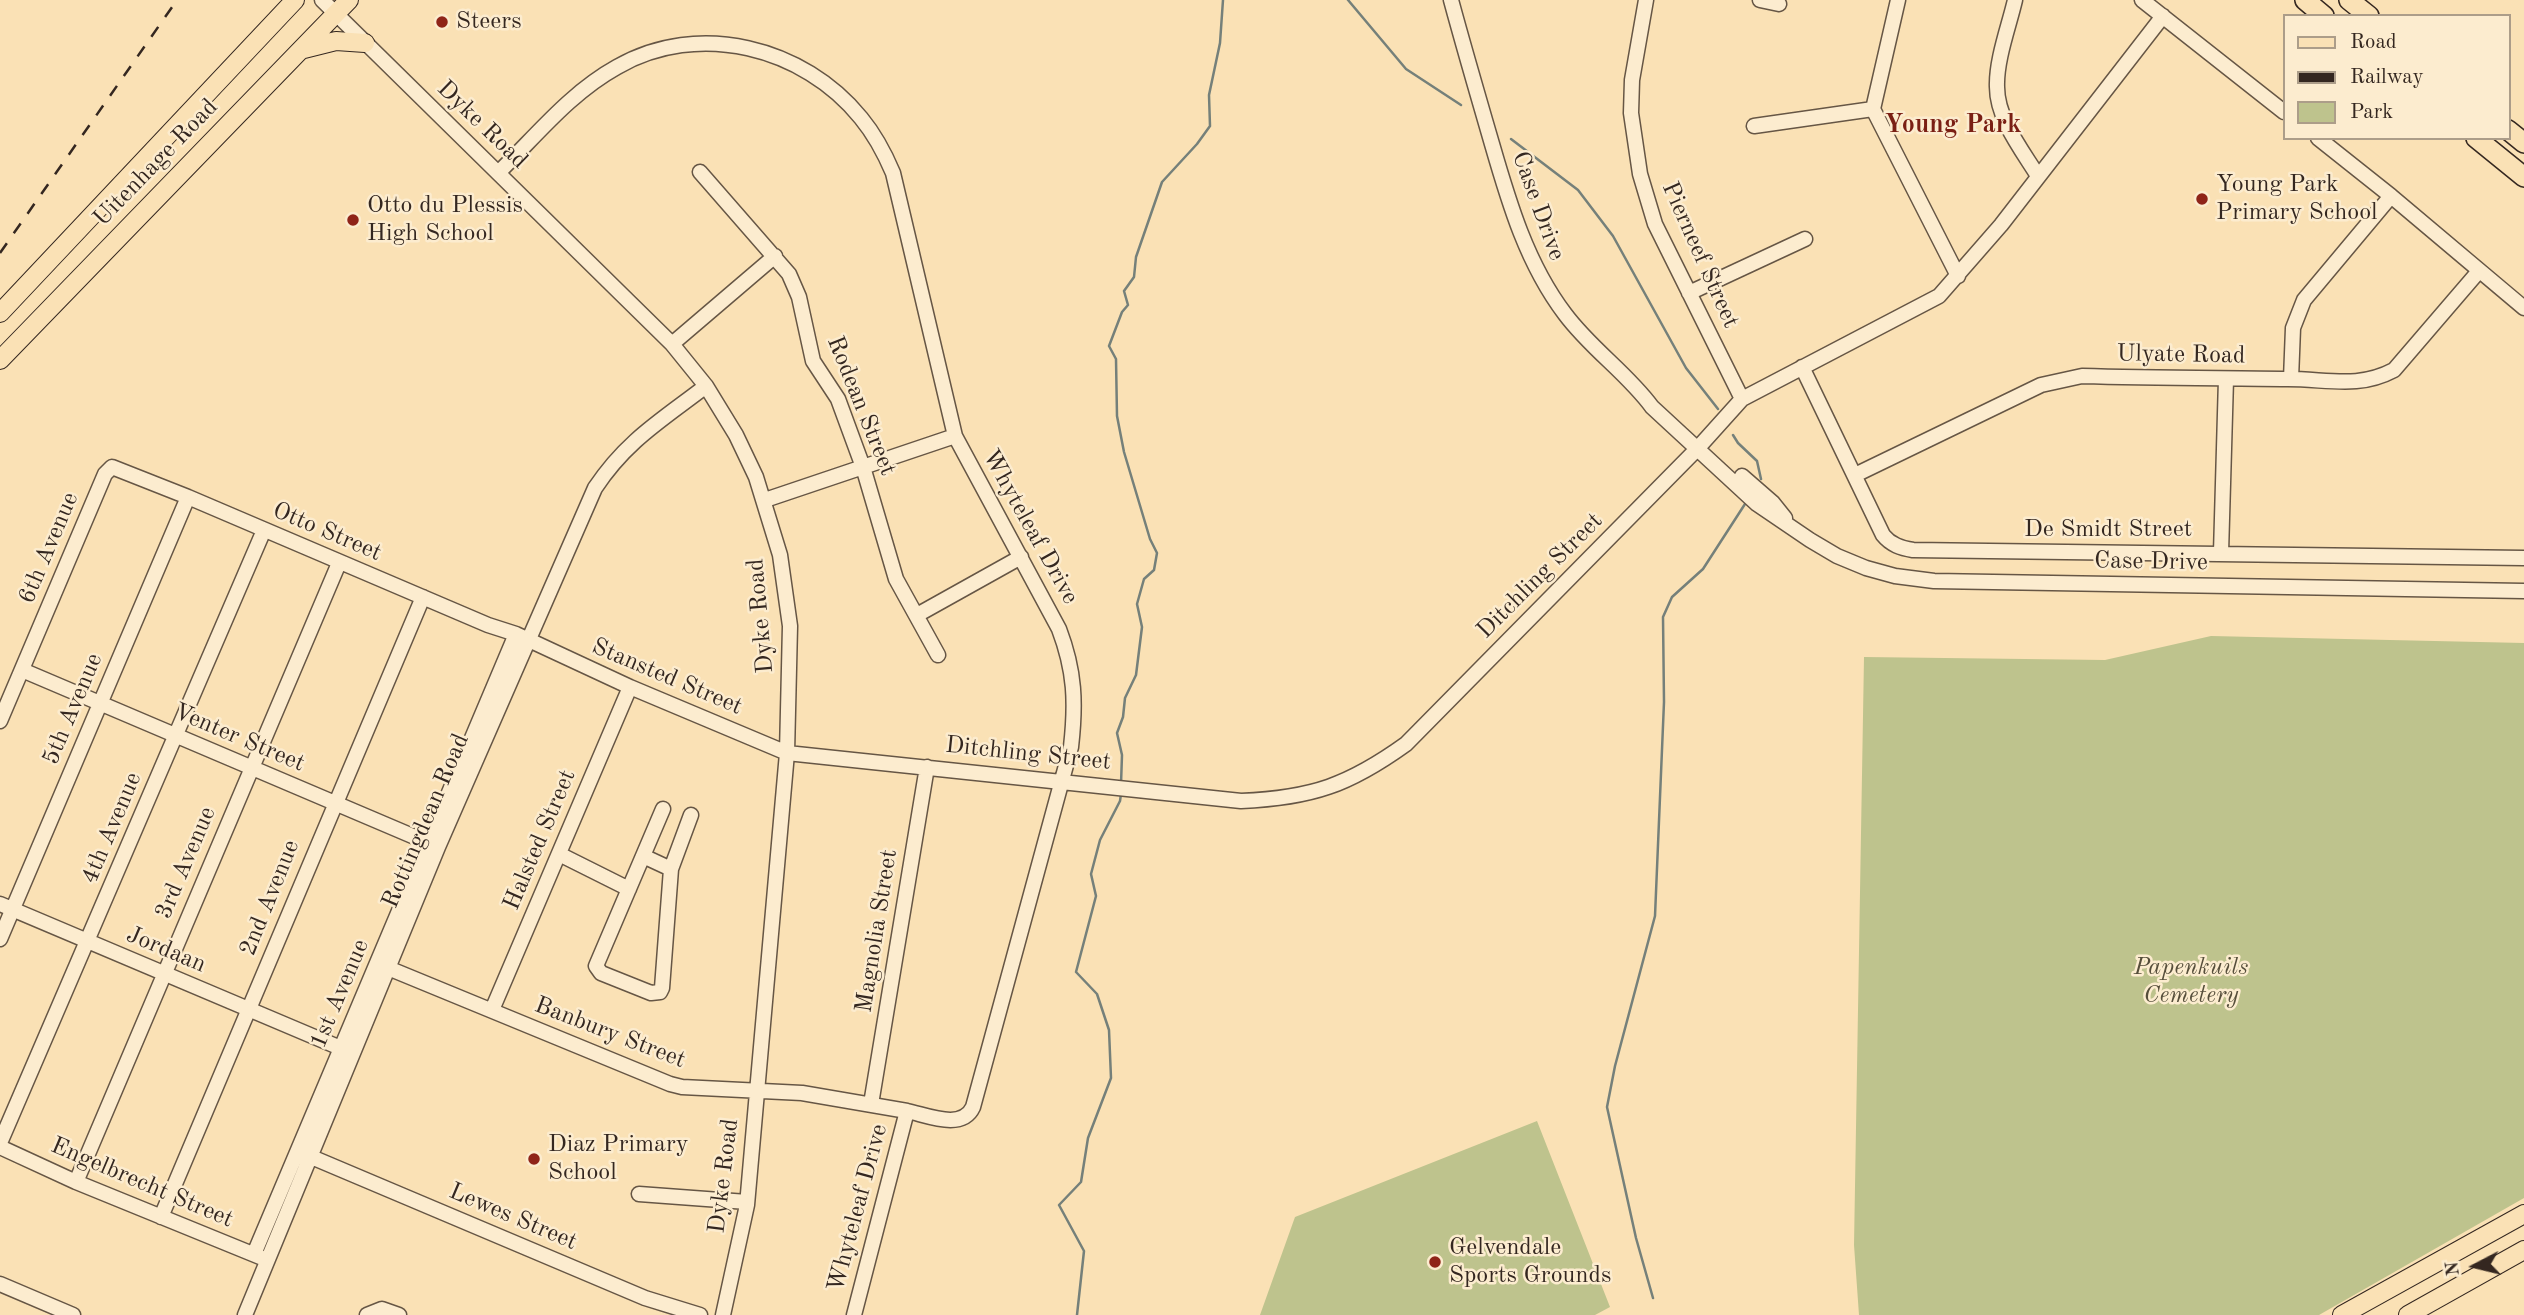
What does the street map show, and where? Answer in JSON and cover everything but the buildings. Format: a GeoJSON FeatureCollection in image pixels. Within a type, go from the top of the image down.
{"type":"FeatureCollection","features":[{"type":"Feature","properties":{"kind":"highway"},"geometry":{"type":"LineString","coordinates":[[2305,0],[2322,14]]}},
{"type":"Feature","properties":{"kind":"highway"},"geometry":{"type":"LineString","coordinates":[[2349,0],[2366,14]]}},
{"type":"Feature","properties":{"kind":"highway"},"geometry":{"type":"LineString","coordinates":[[2510,132],[2524,143]]}},
{"type":"Feature","properties":{"kind":"highway"},"geometry":{"type":"LineString","coordinates":[[2478,140],[2524,177]]}},
{"type":"Feature","properties":{"kind":"main road","name":"Uitenhage Road"},"geometry":{"type":"LineString","coordinates":[[0,313],[295,0]]}},
{"type":"Feature","properties":{"kind":"main road","name":"Uitenhage Road"},"geometry":{"type":"LineString","coordinates":[[0,360],[349,0]]}},
{"type":"Feature","properties":{"kind":"main road"},"geometry":{"type":"LineString","coordinates":[[298,52],[324,42],[365,43]]}},
{"type":"Feature","properties":{"kind":"main road"},"geometry":{"type":"LineString","coordinates":[[2342,1315],[2524,1214]]}},
{"type":"Feature","properties":{"kind":"main road"},"geometry":{"type":"LineString","coordinates":[[2408,1315],[2524,1250]]}},
{"type":"Feature","properties":{"kind":"street","name":"Dyke Road"},"geometry":{"type":"LineString","coordinates":[[322,0],[672,344],[706,386],[746,453],[765,500],[780,555],[790,626],[787,753],[747,1202],[736,1264],[723,1315]]}},
{"type":"Feature","properties":{"kind":"street","name":"Case Drive"},"geometry":{"type":"LineString","coordinates":[[1451,0],[1509,201],[1538,274],[1564,314],[1595,350],[1643,395],[1657,401],[1700,446],[1773,503],[1790,525],[1823,548],[1852,562],[1895,576],[1934,582],[2524,591]]}},
{"type":"Feature","properties":{"kind":"street","name":"Pierneef Street"},"geometry":{"type":"LineString","coordinates":[[1646,0],[1632,80],[1631,113],[1634,145],[1646,197],[1655,223],[1742,399]]}},
{"type":"Feature","properties":{"kind":"street"},"geometry":{"type":"LineString","coordinates":[[1760,0],[1779,4]]}},
{"type":"Feature","properties":{"kind":"street"},"geometry":{"type":"LineString","coordinates":[[1898,0],[1872,109],[1958,276]]}},
{"type":"Feature","properties":{"kind":"street"},"geometry":{"type":"LineString","coordinates":[[2015,0],[1998,77],[1998,101],[2017,142],[2038,176]]}},
{"type":"Feature","properties":{"kind":"street"},"geometry":{"type":"LineString","coordinates":[[2142,0],[2282,109]]}},
{"type":"Feature","properties":{"kind":"street","name":"Ditchling Street"},"geometry":{"type":"LineString","coordinates":[[787,753],[1107,785],[1217,799],[1266,800],[1317,792],[1363,773],[1406,744],[1700,446],[1742,399],[1938,296],[2001,225],[2163,16]]}},
{"type":"Feature","properties":{"kind":"street","name":"Whyteleaf Drive"},"geometry":{"type":"LineString","coordinates":[[498,173],[583,89],[619,65],[656,50],[699,42],[757,50],[799,67],[832,89],[861,118],[882,149],[893,173],[955,436],[1059,628],[1071,669],[1076,711],[1071,747],[971,1112],[968,1116],[954,1121],[908,1111],[854,1315]]}},
{"type":"Feature","properties":{"kind":"street"},"geometry":{"type":"LineString","coordinates":[[1754,126],[1872,109]]}},
{"type":"Feature","properties":{"kind":"street"},"geometry":{"type":"LineString","coordinates":[[2321,140],[2524,308]]}},
{"type":"Feature","properties":{"kind":"street","name":"Rodean Street"},"geometry":{"type":"LineString","coordinates":[[701,172],[775,256],[795,285],[813,361],[842,408],[863,467],[896,579],[938,655]]}},
{"type":"Feature","properties":{"kind":"street"},"geometry":{"type":"LineString","coordinates":[[2291,379],[2293,328],[2304,300],[2391,196]]}},
{"type":"Feature","properties":{"kind":"street"},"geometry":{"type":"LineString","coordinates":[[1689,293],[1805,239]]}},
{"type":"Feature","properties":{"kind":"street"},"geometry":{"type":"LineString","coordinates":[[672,344],[775,256]]}},
{"type":"Feature","properties":{"kind":"street","name":"Ulyate Road"},"geometry":{"type":"LineString","coordinates":[[1854,475],[2051,381],[2082,376],[2369,381],[2395,370],[2479,271]]}},
{"type":"Feature","properties":{"kind":"street","name":"De Smidt Street"},"geometry":{"type":"LineString","coordinates":[[1802,367],[1883,535],[1895,545],[1913,550],[2524,558]]}},
{"type":"Feature","properties":{"kind":"street"},"geometry":{"type":"LineString","coordinates":[[2221,554],[2226,379]]}},
{"type":"Feature","properties":{"kind":"street","name":"Rottingdean Road"},"geometry":{"type":"LineString","coordinates":[[245,1315],[348,1051],[388,968],[433,845],[523,638],[589,502],[609,468],[634,440],[706,386]]}},
{"type":"Feature","properties":{"kind":"street"},"geometry":{"type":"LineString","coordinates":[[765,500],[955,436]]}},
{"type":"Feature","properties":{"kind":"street","name":"Otto Street"},"geometry":{"type":"LineString","coordinates":[[107,470],[114,468],[188,497],[339,563],[523,638]]}},
{"type":"Feature","properties":{"kind":"street","name":"6th Avenue"},"geometry":{"type":"LineString","coordinates":[[0,721],[107,470]]}},
{"type":"Feature","properties":{"kind":"street","name":"5th Avenue"},"geometry":{"type":"LineString","coordinates":[[0,939],[6,906],[100,704],[188,497]]}},
{"type":"Feature","properties":{"kind":"street","name":"4th Avenue"},"geometry":{"type":"LineString","coordinates":[[0,1145],[264,530]]}},
{"type":"Feature","properties":{"kind":"street"},"geometry":{"type":"LineString","coordinates":[[917,615],[1021,557]]}},
{"type":"Feature","properties":{"kind":"street","name":"3rd Avenue"},"geometry":{"type":"LineString","coordinates":[[76,1182],[339,563]]}},
{"type":"Feature","properties":{"kind":"street","name":"2nd Avenue"},"geometry":{"type":"LineString","coordinates":[[161,1217],[423,597]]}},
{"type":"Feature","properties":{"kind":"street","name":"Stansted Street"},"geometry":{"type":"LineString","coordinates":[[523,638],[630,688],[787,753]]}},
{"type":"Feature","properties":{"kind":"street","name":"Venter Street"},"geometry":{"type":"LineString","coordinates":[[22,670],[433,845]]}},
{"type":"Feature","properties":{"kind":"street","name":"Halsted Street"},"geometry":{"type":"LineString","coordinates":[[492,1010],[630,688]]}},
{"type":"Feature","properties":{"kind":"street","name":"Magnolia Street"},"geometry":{"type":"LineString","coordinates":[[871,1104],[927,767]]}},
{"type":"Feature","properties":{"kind":"street"},"geometry":{"type":"LineString","coordinates":[[663,808],[596,969],[651,993],[661,990],[663,984],[671,869],[691,815]]}},
{"type":"Feature","properties":{"kind":"street","name":"1st Avenue"},"geometry":{"type":"LineString","coordinates":[[254,1254],[348,1051],[433,845]]}},
{"type":"Feature","properties":{"kind":"street"},"geometry":{"type":"LineString","coordinates":[[559,854],[629,889]]}},
{"type":"Feature","properties":{"kind":"street"},"geometry":{"type":"LineString","coordinates":[[643,856],[671,869]]}},
{"type":"Feature","properties":{"kind":"street","name":"Jordaan"},"geometry":{"type":"LineString","coordinates":[[6,906],[348,1051]]}},
{"type":"Feature","properties":{"kind":"street","name":"Banbury Street"},"geometry":{"type":"LineString","coordinates":[[388,968],[656,1080],[682,1087],[802,1093],[908,1111]]}},
{"type":"Feature","properties":{"kind":"street","name":"Engelbrecht Street"},"geometry":{"type":"LineString","coordinates":[[0,1145],[76,1182],[267,1261]]}},
{"type":"Feature","properties":{"kind":"street","name":"Lewes Street"},"geometry":{"type":"LineString","coordinates":[[309,1156],[645,1298],[700,1315]]}},
{"type":"Feature","properties":{"kind":"street"},"geometry":{"type":"LineString","coordinates":[[639,1194],[747,1202]]}},
{"type":"Feature","properties":{"kind":"street"},"geometry":{"type":"LineString","coordinates":[[0,1284],[73,1315]]}},
{"type":"Feature","properties":{"kind":"street"},"geometry":{"type":"LineString","coordinates":[[367,1315],[382,1309],[399,1315]]}},
{"type":"Feature","properties":{"kind":"green space","name":"Papenkuils Cemetery"},"geometry":{"type":"Polygon","coordinates":[[[2211,636],[2524,643],[2524,1198],[2319,1315],[1859,1315],[1854,1245],[1864,657],[2105,660],[2211,636]]]}},
{"type":"Feature","properties":{"kind":"green space","name":"Gelvendale Sports Grounds"},"geometry":{"type":"Polygon","coordinates":[[[1537,1121],[1610,1307],[1595,1315],[1260,1315],[1295,1217],[1537,1121]]]}},
{"type":"Feature","properties":{"kind":"waterway"},"geometry":{"type":"LineString","coordinates":[[1121,784],[1122,755],[1117,733],[1123,717],[1125,698],[1136,675],[1142,627],[1137,604],[1144,579],[1154,570],[1157,553],[1150,539],[1124,452],[1117,416],[1116,359],[1109,346],[1122,312],[1128,305],[1124,291],[1134,277],[1136,257],[1162,182],[1210,126],[1209,95],[1220,43],[1223,0]]}},
{"type":"Feature","properties":{"kind":"waterway"},"geometry":{"type":"LineString","coordinates":[[1348,0],[1406,69],[1461,105]]}},
{"type":"Feature","properties":{"kind":"waterway"},"geometry":{"type":"LineString","coordinates":[[1511,139],[1578,190],[1613,236],[1686,368],[1718,409]]}},
{"type":"Feature","properties":{"kind":"waterway"},"geometry":{"type":"LineString","coordinates":[[1733,435],[1757,461],[1761,479]]}},
{"type":"Feature","properties":{"kind":"waterway"},"geometry":{"type":"LineString","coordinates":[[1653,1298],[1636,1238],[1607,1107],[1615,1066],[1655,916],[1664,702],[1663,617],[1672,597],[1703,569],[1745,504]]}},
{"type":"Feature","properties":{"kind":"waterway"},"geometry":{"type":"LineString","coordinates":[[1077,1315],[1084,1251],[1059,1205],[1081,1182],[1088,1138],[1111,1078],[1109,1030],[1097,994],[1076,972],[1096,896],[1091,874],[1100,840],[1121,794]]}},
{"type":"Feature","properties":{"kind":"railway"},"geometry":{"type":"LineString","coordinates":[[0,253],[177,0]]}},
{"type":"Feature","properties":{"kind":"place","name":"Steers"},"geometry":{"type":"Point","coordinates":[442,22]}},
{"type":"Feature","properties":{"kind":"place","name":"Young Park Primary School"},"geometry":{"type":"Point","coordinates":[2202,199]}},
{"type":"Feature","properties":{"kind":"place","name":"Otto du Plessis High School"},"geometry":{"type":"Point","coordinates":[353,220]}},
{"type":"Feature","properties":{"kind":"place","name":"Diaz Primary School"},"geometry":{"type":"Point","coordinates":[534,1159]}},
{"type":"Feature","properties":{"kind":"place","name":"Gelvendale Sports Grounds"},"geometry":{"type":"Point","coordinates":[1435,1262]}},
{"type":"Feature","properties":{"kind":"district","name":"Young Park"},"geometry":{"type":"Point","coordinates":[1953,125]}}]}
